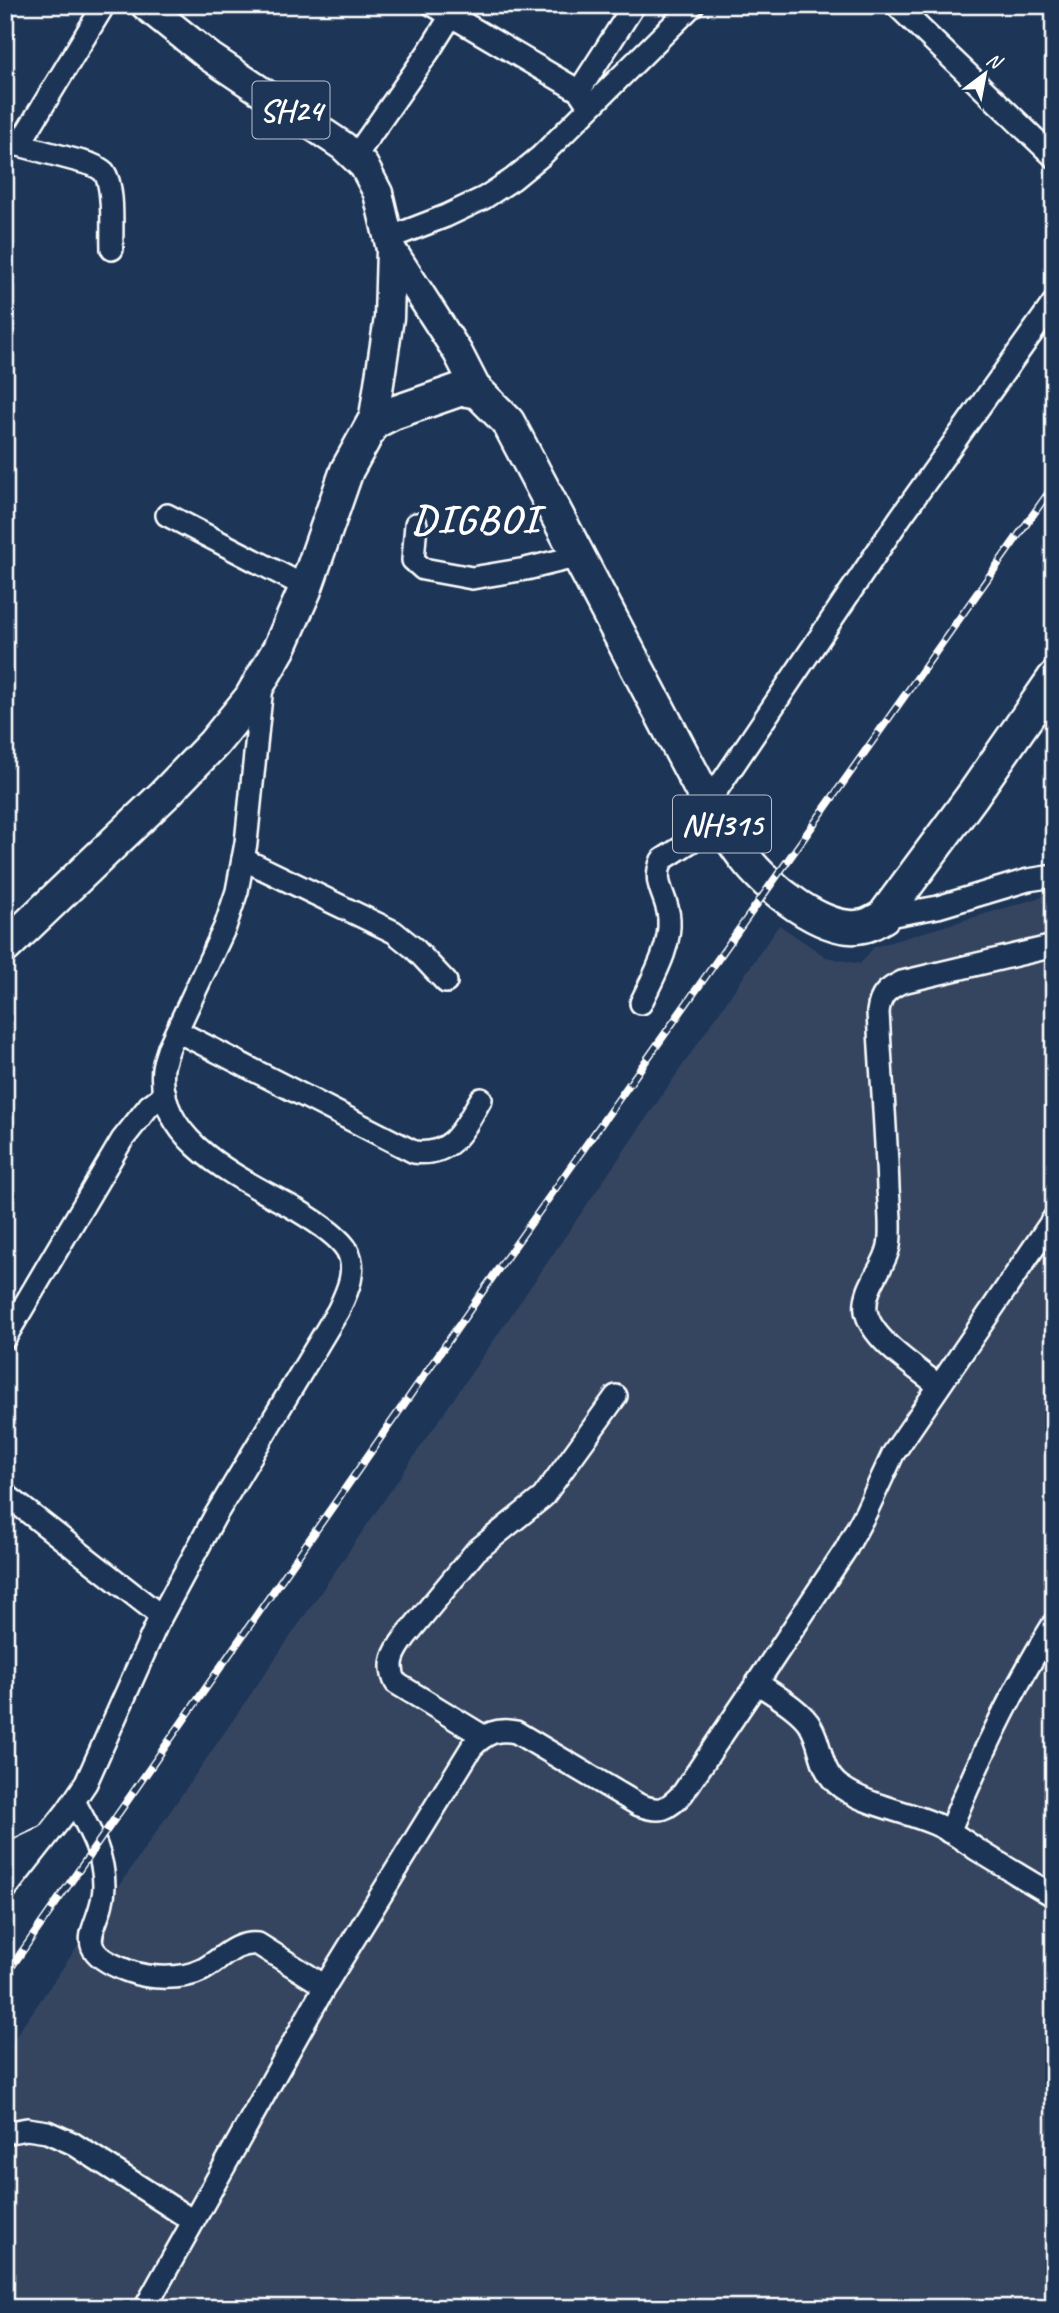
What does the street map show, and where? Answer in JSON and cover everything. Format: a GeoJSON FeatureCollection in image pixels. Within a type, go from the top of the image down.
{"type":"FeatureCollection","features":[{"type":"Feature","properties":{"kind":"highway"},"geometry":{"type":"LineString","coordinates":[[5,947],[69,888],[206,752],[250,699],[279,649],[306,587],[347,470],[373,423],[462,388],[478,392]]}},
{"type":"Feature","properties":{"kind":"highway","name":"NH315"},"geometry":{"type":"LineString","coordinates":[[478,392],[508,422],[715,812],[746,859],[770,885],[827,922],[846,927],[864,926],[883,918]]}},
{"type":"Feature","properties":{"kind":"highway"},"geometry":{"type":"LineString","coordinates":[[883,918],[1054,678]]}},
{"type":"Feature","properties":{"kind":"main road","name":"SH24"},"geometry":{"type":"LineString","coordinates":[[152,8],[210,57],[344,146],[364,166],[378,193],[390,243],[389,318],[373,423]]}},
{"type":"Feature","properties":{"kind":"main road","name":"SH24"},"geometry":{"type":"LineString","coordinates":[[390,243],[458,353],[478,392]]}},
{"type":"Feature","properties":{"kind":"street"},"geometry":{"type":"LineString","coordinates":[[104,5],[12,144],[90,164],[104,173],[110,192],[112,249]]}},
{"type":"Feature","properties":{"kind":"street"},"geometry":{"type":"LineString","coordinates":[[390,243],[484,198],[541,156],[584,99],[634,5]]}},
{"type":"Feature","properties":{"kind":"street"},"geometry":{"type":"LineString","coordinates":[[584,99],[693,5]]}},
{"type":"Feature","properties":{"kind":"street"},"geometry":{"type":"LineString","coordinates":[[896,5],[1054,157]]}},
{"type":"Feature","properties":{"kind":"street"},"geometry":{"type":"LineString","coordinates":[[355,157],[448,9],[584,99]]}},
{"type":"Feature","properties":{"kind":"street"},"geometry":{"type":"LineString","coordinates":[[641,1003],[662,957],[667,939],[667,904],[657,880],[657,870],[662,860],[715,812],[900,518],[1054,302]]}},
{"type":"Feature","properties":{"kind":"street"},"geometry":{"type":"LineString","coordinates":[[167,515],[306,587]]}},
{"type":"Feature","properties":{"kind":"street"},"geometry":{"type":"LineString","coordinates":[[416,524],[412,555],[417,566],[423,569],[471,578],[526,569],[579,556]]}},
{"type":"Feature","properties":{"kind":"street"},"geometry":{"type":"LineString","coordinates":[[5,1890],[86,1783],[162,1616],[215,1516],[338,1311],[349,1286],[352,1267],[347,1250],[332,1234],[312,1219],[215,1161],[190,1140],[173,1119],[165,1094],[163,1067],[225,927],[237,891],[263,677]]}},
{"type":"Feature","properties":{"kind":"street"},"geometry":{"type":"LineString","coordinates":[[243,859],[394,932],[415,949],[446,982]]}},
{"type":"Feature","properties":{"kind":"street"},"geometry":{"type":"LineString","coordinates":[[883,918],[938,907],[1028,880],[1054,876]]}},
{"type":"Feature","properties":{"kind":"street"},"geometry":{"type":"LineString","coordinates":[[939,1386],[881,1339],[866,1310],[873,1280],[884,1262],[889,1246],[878,1012],[880,998],[889,988],[902,982],[1054,946]]}},
{"type":"Feature","properties":{"kind":"street"},"geometry":{"type":"LineString","coordinates":[[177,1031],[414,1152],[436,1152],[450,1143],[460,1134],[481,1099]]}},
{"type":"Feature","properties":{"kind":"street"},"geometry":{"type":"LineString","coordinates":[[5,1338],[121,1140],[149,1106],[165,1094]]}},
{"type":"Feature","properties":{"kind":"street"},"geometry":{"type":"LineString","coordinates":[[145,2308],[325,1986],[472,1747],[483,1736],[500,1729],[516,1732],[639,1805],[652,1810],[662,1810],[672,1805],[683,1793],[846,1549],[893,1454],[1054,1218]]}},
{"type":"Feature","properties":{"kind":"street"},"geometry":{"type":"LineString","coordinates":[[483,1736],[396,1683],[391,1672],[397,1647],[476,1551],[543,1497],[616,1396]]}},
{"type":"Feature","properties":{"kind":"street"},"geometry":{"type":"LineString","coordinates":[[5,1494],[162,1616]]}},
{"type":"Feature","properties":{"kind":"street"},"geometry":{"type":"LineString","coordinates":[[949,1832],[996,1724],[1054,1623]]}},
{"type":"Feature","properties":{"kind":"street"},"geometry":{"type":"LineString","coordinates":[[757,1683],[804,1717],[811,1727],[828,1775],[839,1786],[888,1810],[915,1816],[949,1832],[1054,1896]]}},
{"type":"Feature","properties":{"kind":"street"},"geometry":{"type":"LineString","coordinates":[[74,1801],[97,1844],[104,1887],[90,1935],[97,1954],[108,1964],[135,1974],[174,1977],[200,1971],[236,1947],[248,1943],[258,1944],[325,1986]]}},
{"type":"Feature","properties":{"kind":"street"},"geometry":{"type":"LineString","coordinates":[[5,1856],[47,1836]]}},
{"type":"Feature","properties":{"kind":"street"},"geometry":{"type":"LineString","coordinates":[[5,2133],[27,2129],[47,2132],[72,2143],[193,2221]]}},
{"type":"Feature","properties":{"kind":"shaded area"},"geometry":{"type":"Polygon","coordinates":[[[1045,896],[1054,896],[1054,2308],[5,2308],[5,2052],[779,925],[826,957],[860,964],[874,947],[1045,896]]]}},
{"type":"Feature","properties":{"kind":"railway"},"geometry":{"type":"LineString","coordinates":[[5,1976],[499,1268],[1054,485]]}},
{"type":"Feature","properties":{"kind":"district","name":"DIGBOI"},"geometry":{"type":"Point","coordinates":[476,518]}}]}
